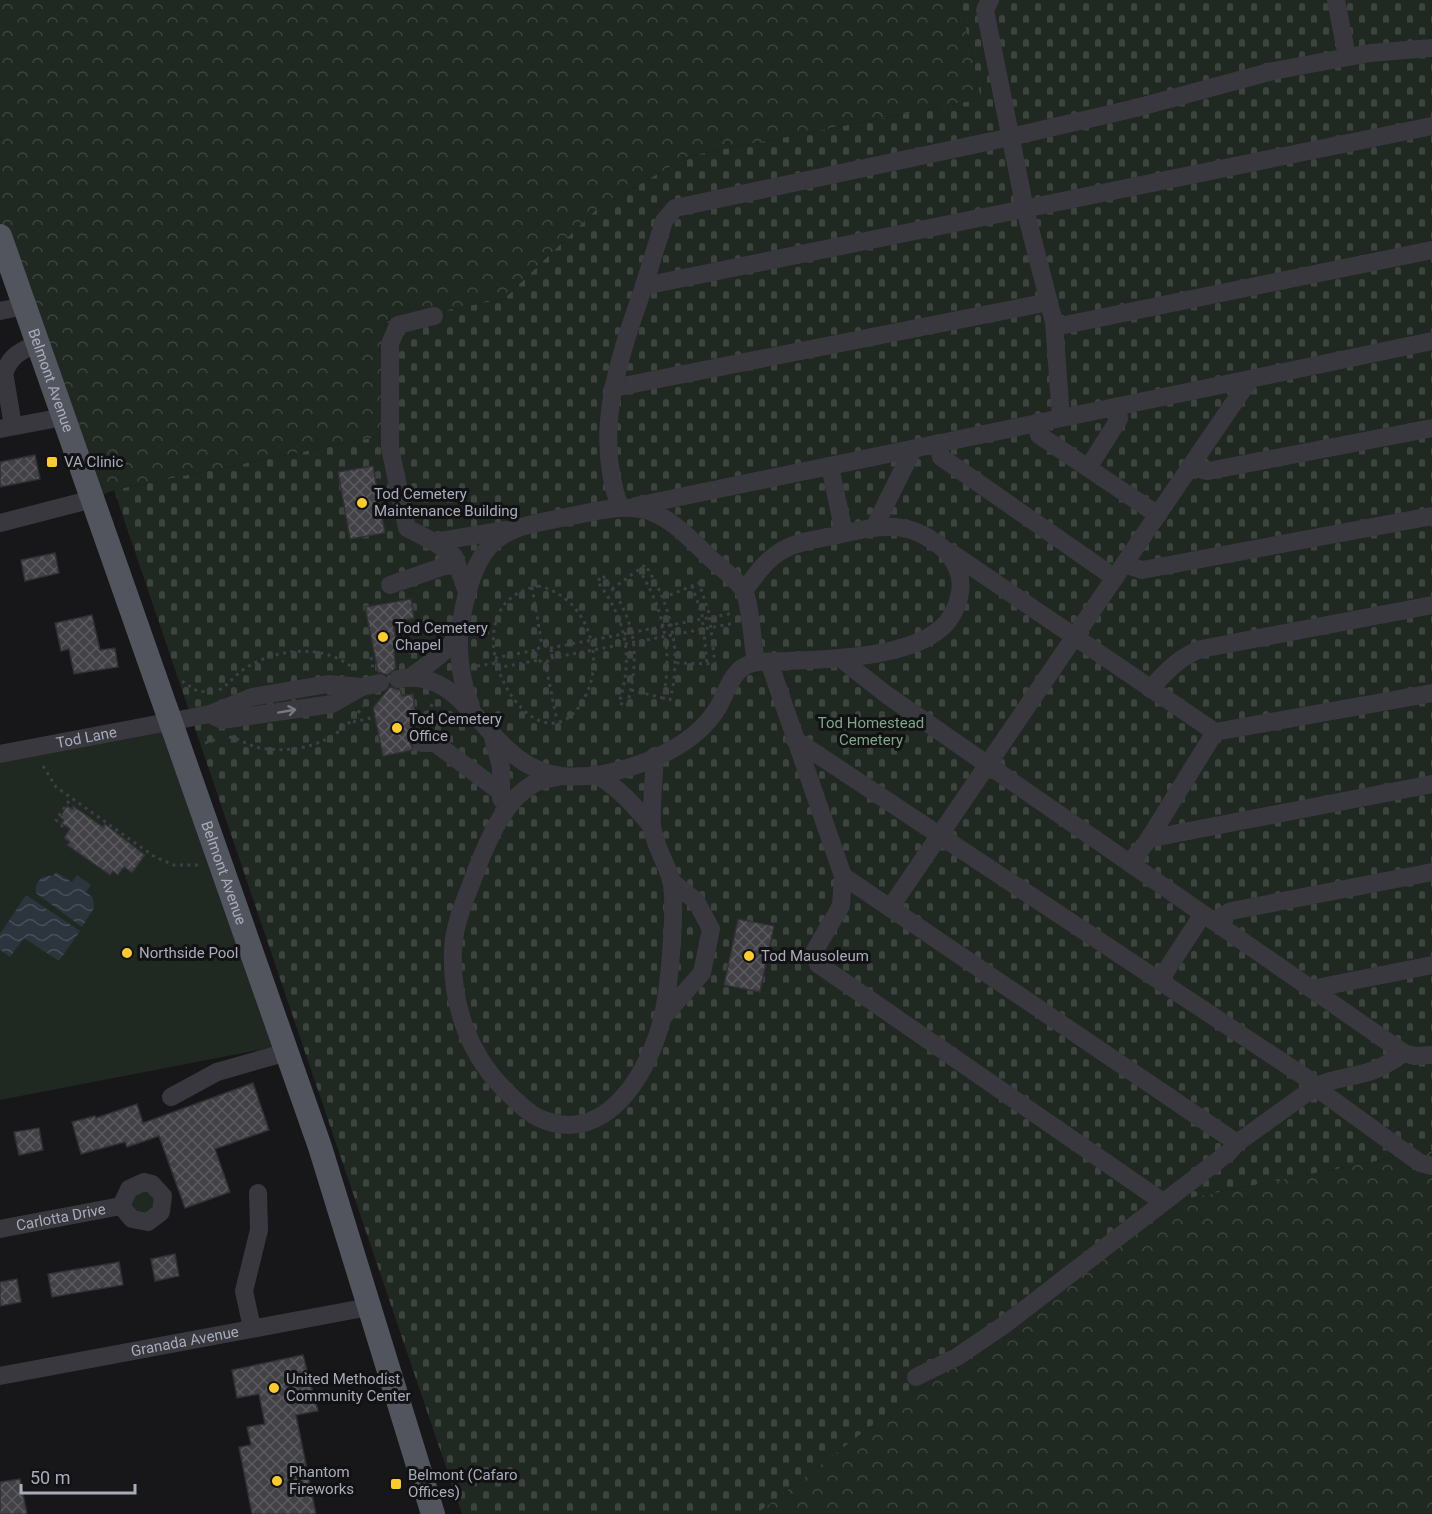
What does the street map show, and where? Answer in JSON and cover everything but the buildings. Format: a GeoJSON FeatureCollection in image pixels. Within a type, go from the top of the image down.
{"type":"FeatureCollection","features":[{"type":"Feature","properties":{"kind":"main road","name":"Belmont Avenue"},"geometry":{"type":"LineString","coordinates":[[0,236],[288,1052],[320,1147],[433,1514]]}},
{"type":"Feature","properties":{"kind":"street"},"geometry":{"type":"LineString","coordinates":[[990,0],[985,10],[1025,209],[1054,322],[1061,418]]}},
{"type":"Feature","properties":{"kind":"street"},"geometry":{"type":"LineString","coordinates":[[1336,0],[1347,57]]}},
{"type":"Feature","properties":{"kind":"street"},"geometry":{"type":"LineString","coordinates":[[1163,1202],[818,964],[815,950],[841,906],[843,876],[794,739],[762,662],[748,616],[744,591],[698,546],[657,512],[628,507],[611,483],[608,418],[613,388],[623,347],[664,221],[675,208],[1011,137],[1136,108],[1273,71],[1347,57],[1432,48]]}},
{"type":"Feature","properties":{"kind":"street"},"geometry":{"type":"LineString","coordinates":[[644,286],[1432,126]]}},
{"type":"Feature","properties":{"kind":"street"},"geometry":{"type":"LineString","coordinates":[[1054,322],[1060,326],[1432,250]]}},
{"type":"Feature","properties":{"kind":"street"},"geometry":{"type":"LineString","coordinates":[[613,388],[1049,302]]}},
{"type":"Feature","properties":{"kind":"street"},"geometry":{"type":"LineString","coordinates":[[0,311],[25,306]]}},
{"type":"Feature","properties":{"kind":"street"},"geometry":{"type":"LineString","coordinates":[[434,316],[398,325],[390,344],[390,448],[407,528],[454,556],[467,592]]}},
{"type":"Feature","properties":{"kind":"street"},"geometry":{"type":"LineString","coordinates":[[434,542],[628,507],[1432,341]]}},
{"type":"Feature","properties":{"kind":"street"},"geometry":{"type":"LineString","coordinates":[[38,343],[17,353],[11,359],[5,375],[6,428],[64,417]]}},
{"type":"Feature","properties":{"kind":"street"},"geometry":{"type":"LineString","coordinates":[[890,908],[1250,379]]}},
{"type":"Feature","properties":{"kind":"street"},"geometry":{"type":"LineString","coordinates":[[1088,468],[1119,419],[1118,406]]}},
{"type":"Feature","properties":{"kind":"street"},"geometry":{"type":"LineString","coordinates":[[1037,423],[1040,435],[1158,515]]}},
{"type":"Feature","properties":{"kind":"street"},"geometry":{"type":"LineString","coordinates":[[1190,467],[1208,471],[1432,429]]}},
{"type":"Feature","properties":{"kind":"street"},"geometry":{"type":"LineString","coordinates":[[938,443],[941,457],[1120,571],[1142,570],[1432,516]]}},
{"type":"Feature","properties":{"kind":"street"},"geometry":{"type":"LineString","coordinates":[[874,528],[913,449]]}},
{"type":"Feature","properties":{"kind":"street"},"geometry":{"type":"LineString","coordinates":[[830,466],[844,533]]}},
{"type":"Feature","properties":{"kind":"street"},"geometry":{"type":"LineString","coordinates":[[0,523],[93,499]]}},
{"type":"Feature","properties":{"kind":"street"},"geometry":{"type":"LineString","coordinates":[[744,591],[765,563],[783,550],[844,533],[874,528],[911,528],[1215,732],[1432,693]]}},
{"type":"Feature","properties":{"kind":"street"},"geometry":{"type":"LineString","coordinates":[[475,714],[463,683],[458,657],[459,632],[467,592],[487,548],[515,529]]}},
{"type":"Feature","properties":{"kind":"street"},"geometry":{"type":"LineString","coordinates":[[498,822],[517,797],[535,783],[562,776],[620,770],[655,756],[695,734],[714,714],[742,668],[762,662],[841,659],[931,637],[947,624],[956,607],[960,589],[959,575],[952,559],[943,548]]}},
{"type":"Feature","properties":{"kind":"street"},"geometry":{"type":"LineString","coordinates":[[390,585],[456,562]]}},
{"type":"Feature","properties":{"kind":"street"},"geometry":{"type":"LineString","coordinates":[[1150,688],[1186,654],[1201,649],[1432,605]]}},
{"type":"Feature","properties":{"kind":"street"},"geometry":{"type":"LineString","coordinates":[[382,678],[438,657],[459,632]]}},
{"type":"Feature","properties":{"kind":"street"},"geometry":{"type":"LineString","coordinates":[[841,659],[887,695],[987,765],[1404,1053],[1415,1056],[1432,1055]]}},
{"type":"Feature","properties":{"kind":"street"},"geometry":{"type":"LineString","coordinates":[[382,678],[444,686],[475,714],[493,738],[513,755],[536,768],[562,776]]}},
{"type":"Feature","properties":{"kind":"street","name":"Tod Lane"},"geometry":{"type":"LineString","coordinates":[[0,754],[210,714],[222,720],[242,709],[332,704],[382,678]]}},
{"type":"Feature","properties":{"kind":"street"},"geometry":{"type":"LineString","coordinates":[[1129,863],[1151,835],[1215,732]]}},
{"type":"Feature","properties":{"kind":"street"},"geometry":{"type":"LineString","coordinates":[[493,738],[501,767],[502,793],[498,822],[457,922],[453,948],[456,999],[462,1024],[484,1065],[501,1087],[538,1118],[558,1124],[583,1123],[591,1120],[607,1112],[629,1093],[647,1063],[663,1017],[669,987],[671,881],[652,827],[630,799],[613,784],[595,774]]}},
{"type":"Feature","properties":{"kind":"street"},"geometry":{"type":"LineString","coordinates":[[794,739],[1311,1081],[1315,1087],[1420,1163],[1432,1166]]}},
{"type":"Feature","properties":{"kind":"street"},"geometry":{"type":"LineString","coordinates":[[421,743],[435,743],[502,793]]}},
{"type":"Feature","properties":{"kind":"street"},"geometry":{"type":"LineString","coordinates":[[652,827],[655,756]]}},
{"type":"Feature","properties":{"kind":"street"},"geometry":{"type":"LineString","coordinates":[[1151,835],[1158,837],[1432,784]]}},
{"type":"Feature","properties":{"kind":"street"},"geometry":{"type":"LineString","coordinates":[[1160,981],[1208,918],[1231,911],[1432,872]]}},
{"type":"Feature","properties":{"kind":"street"},"geometry":{"type":"LineString","coordinates":[[843,876],[1237,1143]]}},
{"type":"Feature","properties":{"kind":"street"},"geometry":{"type":"LineString","coordinates":[[663,1017],[702,973],[711,929],[696,902],[671,881]]}},
{"type":"Feature","properties":{"kind":"street"},"geometry":{"type":"LineString","coordinates":[[1311,989],[1432,965]]}},
{"type":"Feature","properties":{"kind":"street"},"geometry":{"type":"LineString","coordinates":[[171,1096],[217,1072],[288,1052]]}},
{"type":"Feature","properties":{"kind":"street"},"geometry":{"type":"LineString","coordinates":[[916,1377],[957,1357],[1004,1325],[1229,1152],[1237,1143],[1315,1087],[1330,1079],[1353,1076],[1379,1068],[1404,1053]]}},
{"type":"Feature","properties":{"kind":"street"},"geometry":{"type":"LineString","coordinates":[[252,1328],[244,1292],[259,1230],[258,1193]]}},
{"type":"Feature","properties":{"kind":"street","name":"Carlotta Drive"},"geometry":{"type":"LineString","coordinates":[[0,1229],[121,1206]]}},
{"type":"Feature","properties":{"kind":"street","name":"Granada Avenue"},"geometry":{"type":"LineString","coordinates":[[0,1376],[369,1307]]}},
{"type":"Feature","properties":{"kind":"path"},"geometry":{"type":"LineString","coordinates":[[612,589],[645,565],[663,598],[673,635],[675,669],[670,700],[631,690]]}},
{"type":"Feature","properties":{"kind":"path"},"geometry":{"type":"LineString","coordinates":[[639,570],[653,595],[666,636],[667,669],[663,698]]}},
{"type":"Feature","properties":{"kind":"path"},"geometry":{"type":"LineString","coordinates":[[603,576],[612,589],[620,600],[634,643],[634,678],[627,706],[619,703],[626,676],[625,633],[613,603],[597,581],[603,576]]}},
{"type":"Feature","properties":{"kind":"path"},"geometry":{"type":"LineString","coordinates":[[663,598],[699,583],[710,617],[715,664],[675,663]]}},
{"type":"Feature","properties":{"kind":"path"},"geometry":{"type":"LineString","coordinates":[[692,586],[704,629],[707,664]]}},
{"type":"Feature","properties":{"kind":"path"},"geometry":{"type":"LineString","coordinates":[[532,587],[543,646]]}},
{"type":"Feature","properties":{"kind":"path"},"geometry":{"type":"LineString","coordinates":[[532,587],[549,588],[562,594],[584,620],[591,640],[594,672],[583,702],[571,714],[557,721],[533,718],[510,698],[497,668],[495,634],[505,606],[515,595],[532,587]]}},
{"type":"Feature","properties":{"kind":"path"},"geometry":{"type":"LineString","coordinates":[[653,595],[660,592]]}},
{"type":"Feature","properties":{"kind":"path"},"geometry":{"type":"LineString","coordinates":[[613,603],[620,600]]}},
{"type":"Feature","properties":{"kind":"path"},"geometry":{"type":"LineString","coordinates":[[543,646],[549,648],[710,617],[748,616]]}},
{"type":"Feature","properties":{"kind":"path"},"geometry":{"type":"LineString","coordinates":[[545,662],[551,658],[712,628],[748,616]]}},
{"type":"Feature","properties":{"kind":"path"},"geometry":{"type":"LineString","coordinates":[[228,737],[257,747],[289,750],[324,741],[352,722],[382,678],[404,621]]}},
{"type":"Feature","properties":{"kind":"path"},"geometry":{"type":"LineString","coordinates":[[495,658],[537,650],[543,646]]}},
{"type":"Feature","properties":{"kind":"path"},"geometry":{"type":"LineString","coordinates":[[549,648],[551,658]]}},
{"type":"Feature","properties":{"kind":"path"},"geometry":{"type":"LineString","coordinates":[[537,650],[539,660]]}},
{"type":"Feature","properties":{"kind":"path"},"geometry":{"type":"LineString","coordinates":[[219,690],[254,663],[285,653],[325,654],[382,678]]}},
{"type":"Feature","properties":{"kind":"path"},"geometry":{"type":"LineString","coordinates":[[497,668],[539,660],[545,662]]}},
{"type":"Feature","properties":{"kind":"path"},"geometry":{"type":"LineString","coordinates":[[545,662],[557,721]]}},
{"type":"Feature","properties":{"kind":"path"},"geometry":{"type":"LineString","coordinates":[[667,669],[675,669]]}},
{"type":"Feature","properties":{"kind":"path"},"geometry":{"type":"LineString","coordinates":[[626,676],[634,678]]}},
{"type":"Feature","properties":{"kind":"path"},"geometry":{"type":"LineString","coordinates":[[182,681],[201,692],[208,692]]}},
{"type":"Feature","properties":{"kind":"path"},"geometry":{"type":"LineString","coordinates":[[414,719],[424,717],[444,686]]}},
{"type":"Feature","properties":{"kind":"path"},"geometry":{"type":"LineString","coordinates":[[197,699],[201,692]]}},
{"type":"Feature","properties":{"kind":"path"},"geometry":{"type":"LineString","coordinates":[[352,722],[375,717]]}},
{"type":"Feature","properties":{"kind":"path"},"geometry":{"type":"LineString","coordinates":[[205,743],[217,739]]}},
{"type":"Feature","properties":{"kind":"path"},"geometry":{"type":"LineString","coordinates":[[43,766],[49,779],[71,798],[154,857],[174,865],[192,867],[221,861]]}},
{"type":"Feature","properties":{"kind":"path"},"geometry":{"type":"LineString","coordinates":[[63,827],[57,820],[71,798]]}},
{"type":"Feature","properties":{"kind":"green space"},"geometry":{"type":"Polygon","coordinates":[[[0,0],[960,0],[981,99],[689,156],[597,209],[504,299],[385,322],[396,433],[114,490],[93,499],[0,236],[0,0]]]}},
{"type":"Feature","properties":{"kind":"green space","name":"Tod Homestead Cemetery"},"geometry":{"type":"Polygon","coordinates":[[[960,0],[1432,0],[1432,1150],[1179,1200],[951,1365],[756,1514],[462,1514],[114,490],[396,433],[385,322],[504,299],[597,209],[689,156],[981,99],[960,0]]]}},
{"type":"Feature","properties":{"kind":"green space","name":"Northside Pool"},"geometry":{"type":"Polygon","coordinates":[[[173,722],[285,1045],[0,1100],[0,754],[173,722]]]}},
{"type":"Feature","properties":{"kind":"green space"},"geometry":{"type":"Polygon","coordinates":[[[1432,1150],[1432,1514],[756,1514],[951,1365],[1179,1200],[1432,1150]]]}},
{"type":"Feature","properties":{"kind":"green space"},"geometry":{"type":"Polygon","coordinates":[[[136,1184],[163,1196],[140,1222],[125,1196],[136,1184]]]}},
{"type":"Feature","properties":{"kind":"water"},"geometry":{"type":"Polygon","coordinates":[[[56,872],[72,882],[77,875],[91,885],[86,892],[93,898],[94,908],[82,927],[37,894],[36,886],[39,880],[45,876],[53,876],[56,872]]]}},
{"type":"Feature","properties":{"kind":"water"},"geometry":{"type":"Polygon","coordinates":[[[26,895],[80,931],[59,961],[24,938],[10,957],[0,950],[0,934],[26,895]]]}},
{"type":"Feature","properties":{"kind":"place","name":"VA Clinic"},"geometry":{"type":"Point","coordinates":[52,462]}},
{"type":"Feature","properties":{"kind":"place","name":"Tod Cemetery Maintenance Building"},"geometry":{"type":"Point","coordinates":[362,503]}},
{"type":"Feature","properties":{"kind":"place","name":"Tod Cemetery Chapel"},"geometry":{"type":"Point","coordinates":[383,637]}},
{"type":"Feature","properties":{"kind":"place","name":"Tod Cemetery Office"},"geometry":{"type":"Point","coordinates":[397,728]}},
{"type":"Feature","properties":{"kind":"place","name":"Northside Pool"},"geometry":{"type":"Point","coordinates":[127,953]}},
{"type":"Feature","properties":{"kind":"place","name":"Tod Mausoleum"},"geometry":{"type":"Point","coordinates":[749,956]}},
{"type":"Feature","properties":{"kind":"place","name":"United Methodist Community Center"},"geometry":{"type":"Point","coordinates":[274,1388]}},
{"type":"Feature","properties":{"kind":"place","name":"Phantom Fireworks"},"geometry":{"type":"Point","coordinates":[277,1481]}},
{"type":"Feature","properties":{"kind":"place","name":"Belmont (Cafaro Offices)"},"geometry":{"type":"Point","coordinates":[396,1484]}}]}
